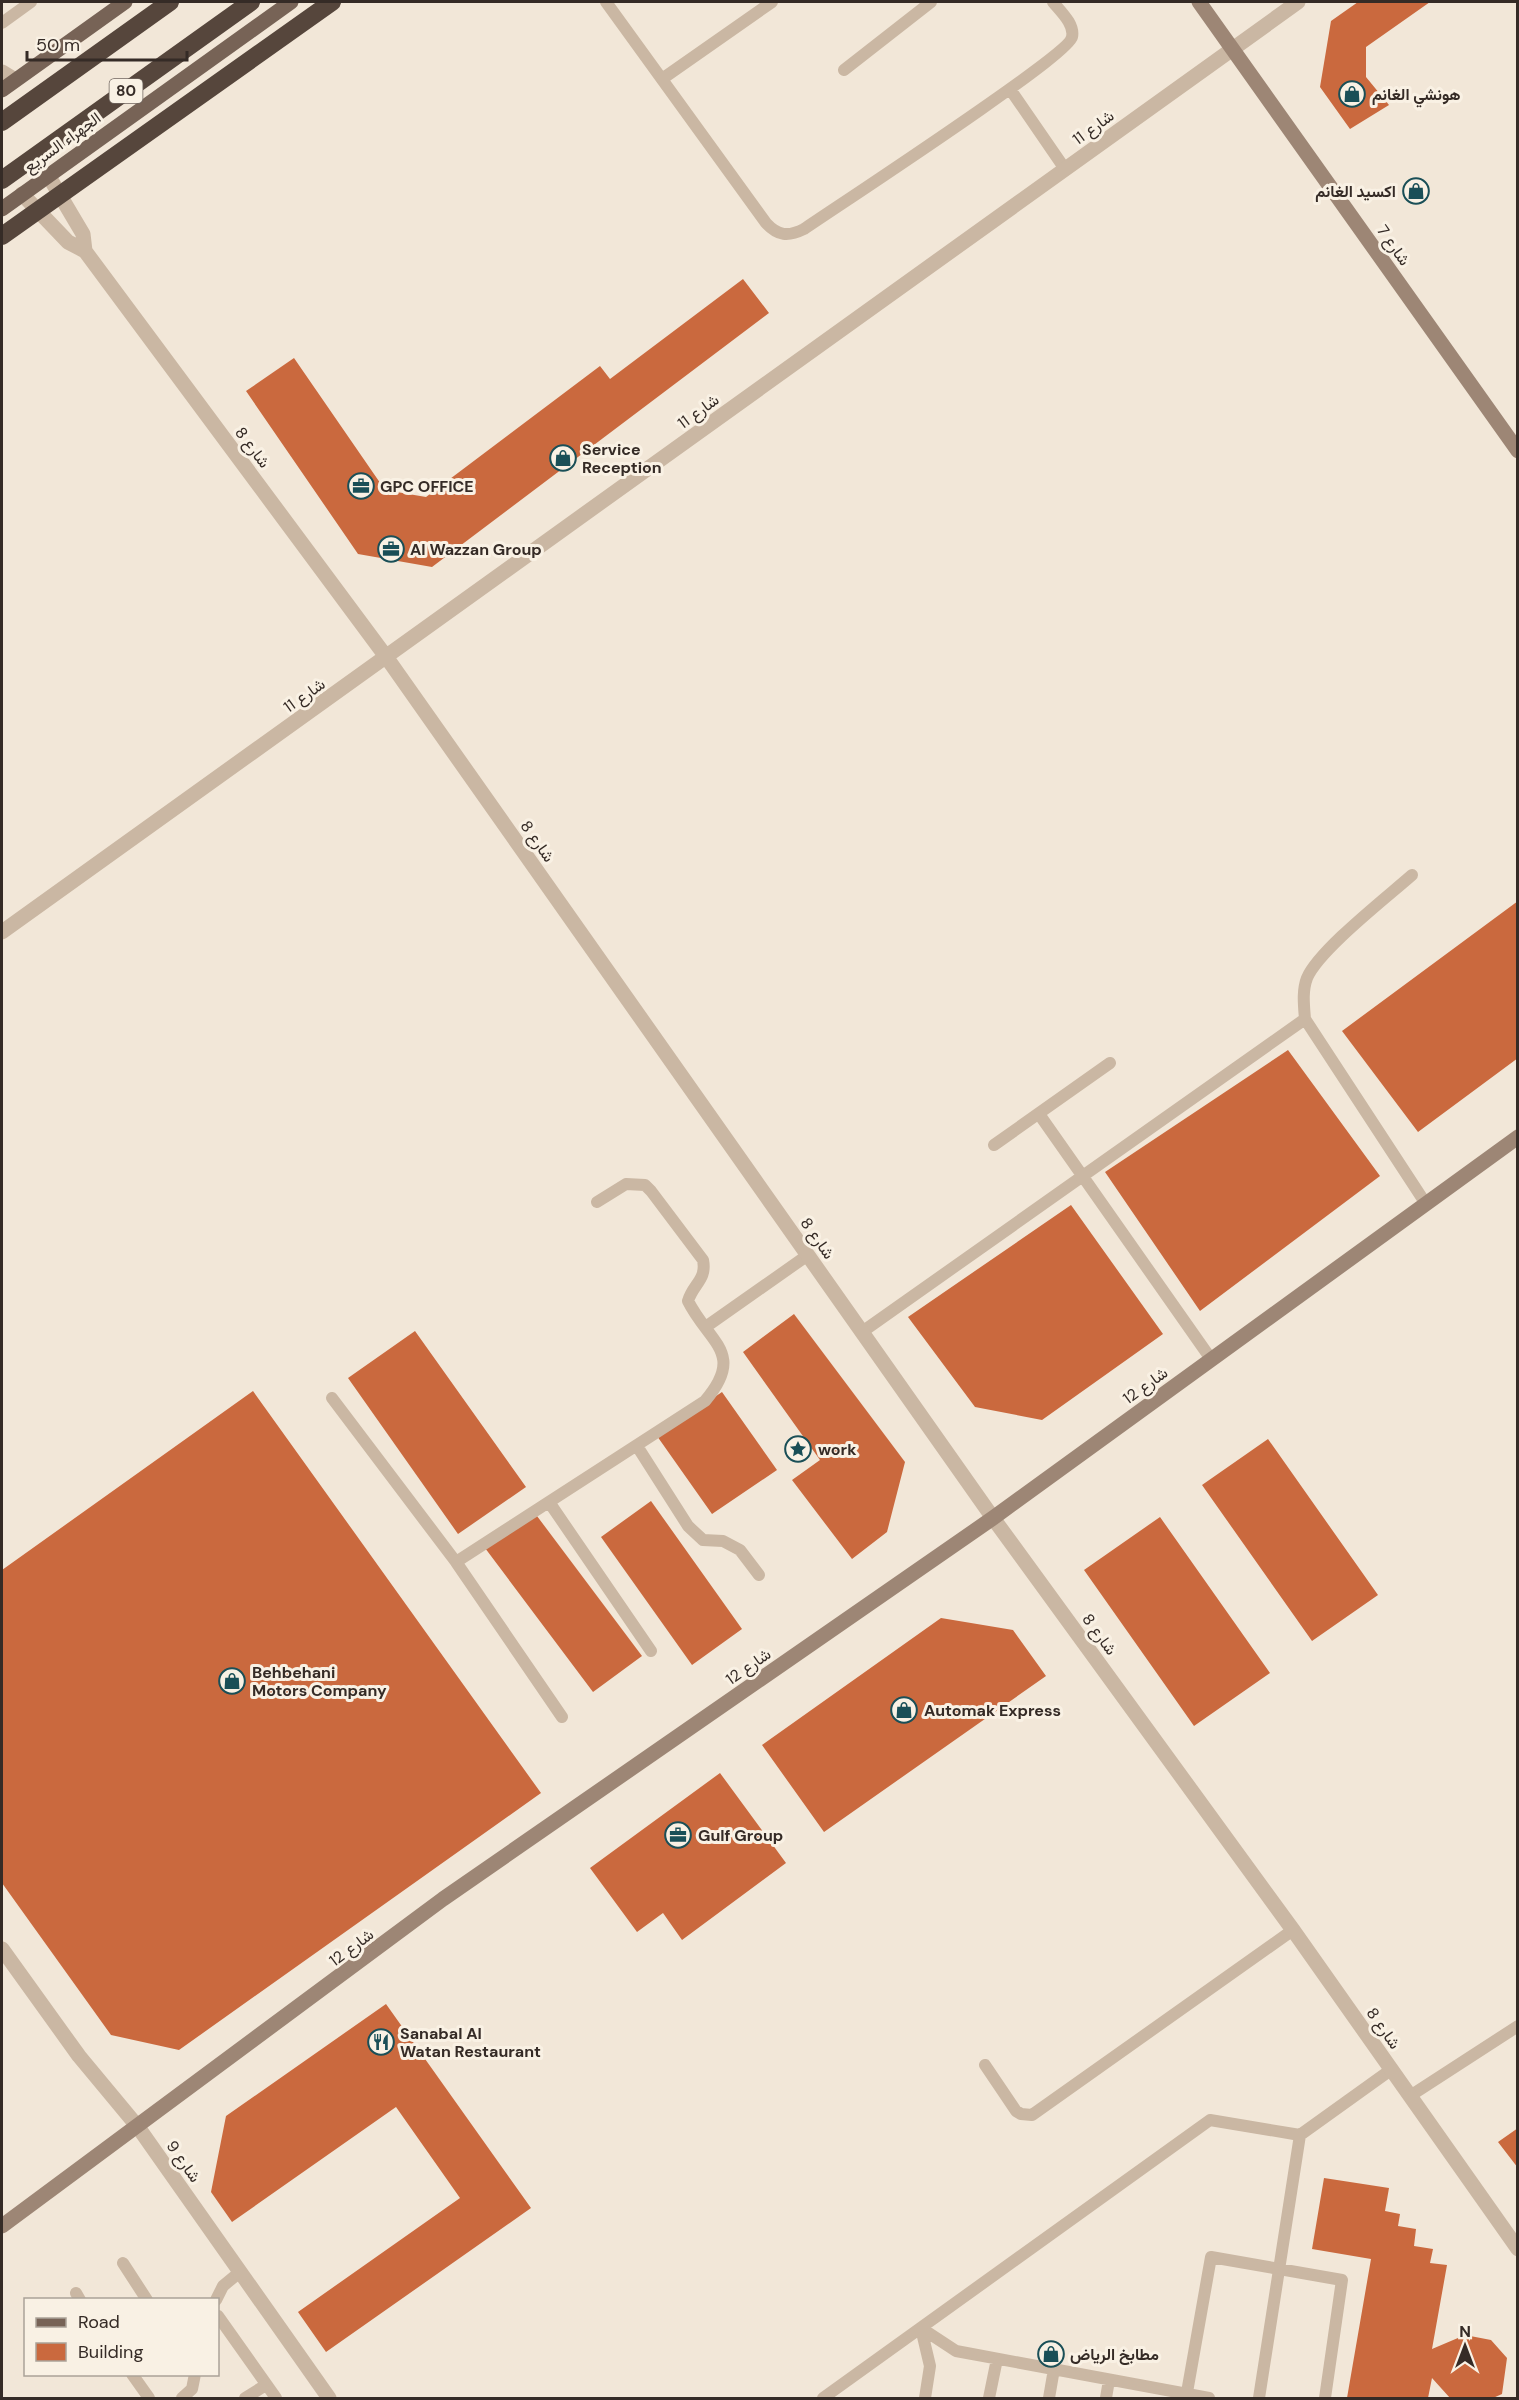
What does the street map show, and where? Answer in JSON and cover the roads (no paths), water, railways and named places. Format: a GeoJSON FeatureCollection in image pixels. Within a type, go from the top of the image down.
{"type":"FeatureCollection","features":[{"type":"Feature","properties":{"kind":"highway"},"geometry":{"type":"LineString","coordinates":[[2,122],[170,2]]}},
{"type":"Feature","properties":{"kind":"highway","name":"الجهراء السريع"},"geometry":{"type":"LineString","coordinates":[[2,180],[251,2]]}},
{"type":"Feature","properties":{"kind":"highway"},"geometry":{"type":"LineString","coordinates":[[2,236],[332,2]]}},
{"type":"Feature","properties":{"kind":"main road"},"geometry":{"type":"LineString","coordinates":[[2,90],[125,2]]}},
{"type":"Feature","properties":{"kind":"main road","name":"الجهراء السريع"},"geometry":{"type":"LineString","coordinates":[[2,209],[291,2]]}},
{"type":"Feature","properties":{"kind":"street","name":"شارع 7"},"geometry":{"type":"LineString","coordinates":[[1199,2],[1518,451]]}},
{"type":"Feature","properties":{"kind":"street","name":"شارع 11"},"geometry":{"type":"LineString","coordinates":[[2,932],[387,658],[1298,2]]}},
{"type":"Feature","properties":{"kind":"street"},"geometry":{"type":"LineString","coordinates":[[2,72],[15,80]]}},
{"type":"Feature","properties":{"kind":"street","name":"شارع 8"},"geometry":{"type":"LineString","coordinates":[[48,175],[83,234],[85,251]]}},
{"type":"Feature","properties":{"kind":"street","name":"شارع 8"},"geometry":{"type":"LineString","coordinates":[[22,194],[68,242],[85,251],[387,658],[993,1518],[1293,1930],[1518,2249]]}},
{"type":"Feature","properties":{"kind":"street","name":"شارع 12"},"geometry":{"type":"LineString","coordinates":[[2,2226],[443,1899],[993,1518],[1518,1137]]}},
{"type":"Feature","properties":{"kind":"street","name":"شارع 9"},"geometry":{"type":"LineString","coordinates":[[2,1949],[79,2056],[138,2127],[329,2398]]}},
{"type":"Feature","properties":{"kind":"lane"},"geometry":{"type":"LineString","coordinates":[[2,23],[31,2]]}},
{"type":"Feature","properties":{"kind":"lane"},"geometry":{"type":"LineString","coordinates":[[606,2],[766,223],[774,232],[783,235],[804,229],[1010,89],[1070,43],[1072,29],[1053,2]]}},
{"type":"Feature","properties":{"kind":"lane"},"geometry":{"type":"LineString","coordinates":[[662,79],[772,2]]}},
{"type":"Feature","properties":{"kind":"lane"},"geometry":{"type":"LineString","coordinates":[[844,70],[931,2]]}},
{"type":"Feature","properties":{"kind":"lane"},"geometry":{"type":"LineString","coordinates":[[1010,89],[1065,169]]}},
{"type":"Feature","properties":{"kind":"lane"},"geometry":{"type":"LineString","coordinates":[[1412,874],[1320,958],[1307,978],[1303,1000],[1305,1019],[1426,1204]]}},
{"type":"Feature","properties":{"kind":"lane"},"geometry":{"type":"LineString","coordinates":[[862,1332],[1305,1019]]}},
{"type":"Feature","properties":{"kind":"lane"},"geometry":{"type":"LineString","coordinates":[[994,1145],[1110,1063]]}},
{"type":"Feature","properties":{"kind":"lane"},"geometry":{"type":"LineString","coordinates":[[1039,1114],[1081,1178],[1211,1359]]}},
{"type":"Feature","properties":{"kind":"lane"},"geometry":{"type":"LineString","coordinates":[[456,1562],[705,1401],[718,1386],[724,1371],[724,1355],[707,1326],[688,1301],[691,1290],[702,1280],[705,1272],[703,1260],[645,1185],[626,1184],[597,1202]]}},
{"type":"Feature","properties":{"kind":"lane"},"geometry":{"type":"LineString","coordinates":[[707,1326],[808,1255]]}},
{"type":"Feature","properties":{"kind":"lane"},"geometry":{"type":"LineString","coordinates":[[332,1398],[456,1562],[562,1717]]}},
{"type":"Feature","properties":{"kind":"lane"},"geometry":{"type":"LineString","coordinates":[[637,1446],[688,1526],[703,1540],[723,1541],[740,1550],[759,1575]]}},
{"type":"Feature","properties":{"kind":"lane"},"geometry":{"type":"LineString","coordinates":[[549,1502],[651,1651]]}},
{"type":"Feature","properties":{"kind":"lane"},"geometry":{"type":"LineString","coordinates":[[985,2065],[1016,2111],[1032,2115],[1293,1930]]}},
{"type":"Feature","properties":{"kind":"lane"},"geometry":{"type":"LineString","coordinates":[[1410,2096],[1518,2026]]}},
{"type":"Feature","properties":{"kind":"lane"},"geometry":{"type":"LineString","coordinates":[[823,2398],[1210,2120],[1300,2135],[1392,2069]]}},
{"type":"Feature","properties":{"kind":"lane"},"geometry":{"type":"LineString","coordinates":[[1259,2398],[1300,2135]]}},
{"type":"Feature","properties":{"kind":"lane"},"geometry":{"type":"LineString","coordinates":[[1186,2396],[1211,2257],[1279,2267],[1342,2280],[1325,2398]]}},
{"type":"Feature","properties":{"kind":"lane"},"geometry":{"type":"LineString","coordinates":[[123,2263],[146,2298]]}},
{"type":"Feature","properties":{"kind":"lane"},"geometry":{"type":"LineString","coordinates":[[217,2298],[223,2286],[240,2272]]}},
{"type":"Feature","properties":{"kind":"lane"},"geometry":{"type":"LineString","coordinates":[[219,2317],[276,2398]]}},
{"type":"Feature","properties":{"kind":"lane"},"geometry":{"type":"LineString","coordinates":[[921,2328],[956,2351],[1186,2396],[1209,2398]]}},
{"type":"Feature","properties":{"kind":"lane"},"geometry":{"type":"LineString","coordinates":[[921,2328],[930,2366],[925,2398]]}},
{"type":"Feature","properties":{"kind":"lane"},"geometry":{"type":"LineString","coordinates":[[989,2398],[997,2359]]}},
{"type":"Feature","properties":{"kind":"lane"},"geometry":{"type":"LineString","coordinates":[[1049,2398],[1054,2369]]}},
{"type":"Feature","properties":{"kind":"lane"},"geometry":{"type":"LineString","coordinates":[[133,2376],[149,2398]]}},
{"type":"Feature","properties":{"kind":"lane"},"geometry":{"type":"LineString","coordinates":[[182,2398],[192,2389],[195,2376]]}},
{"type":"Feature","properties":{"kind":"lane"},"geometry":{"type":"LineString","coordinates":[[1106,2398],[1109,2380]]}},
{"type":"Feature","properties":{"kind":"lane"},"geometry":{"type":"LineString","coordinates":[[245,2398],[266,2385]]}},
{"type":"Feature","properties":{"kind":"place","name":"هونشي الغانم"},"geometry":{"type":"Point","coordinates":[1352,94]}},
{"type":"Feature","properties":{"kind":"place","name":"اكسيد الغانم"},"geometry":{"type":"Point","coordinates":[1416,191]}},
{"type":"Feature","properties":{"kind":"place","name":"Service Reception"},"geometry":{"type":"Point","coordinates":[563,458]}},
{"type":"Feature","properties":{"kind":"place","name":"GPC OFFICE"},"geometry":{"type":"Point","coordinates":[361,486]}},
{"type":"Feature","properties":{"kind":"place","name":"Al Wazzan Group"},"geometry":{"type":"Point","coordinates":[391,549]}},
{"type":"Feature","properties":{"kind":"place","name":"work"},"geometry":{"type":"Point","coordinates":[798,1449]}},
{"type":"Feature","properties":{"kind":"place","name":"Behbehani Motors Company"},"geometry":{"type":"Point","coordinates":[232,1681]}},
{"type":"Feature","properties":{"kind":"place","name":"Automak Express"},"geometry":{"type":"Point","coordinates":[904,1710]}},
{"type":"Feature","properties":{"kind":"place","name":"Gulf Group"},"geometry":{"type":"Point","coordinates":[678,1835]}},
{"type":"Feature","properties":{"kind":"place","name":"Sanabal Al Watan Restaurant"},"geometry":{"type":"Point","coordinates":[381,2042]}},
{"type":"Feature","properties":{"kind":"place","name":"مطابخ الرياض"},"geometry":{"type":"Point","coordinates":[1051,2354]}}]}
